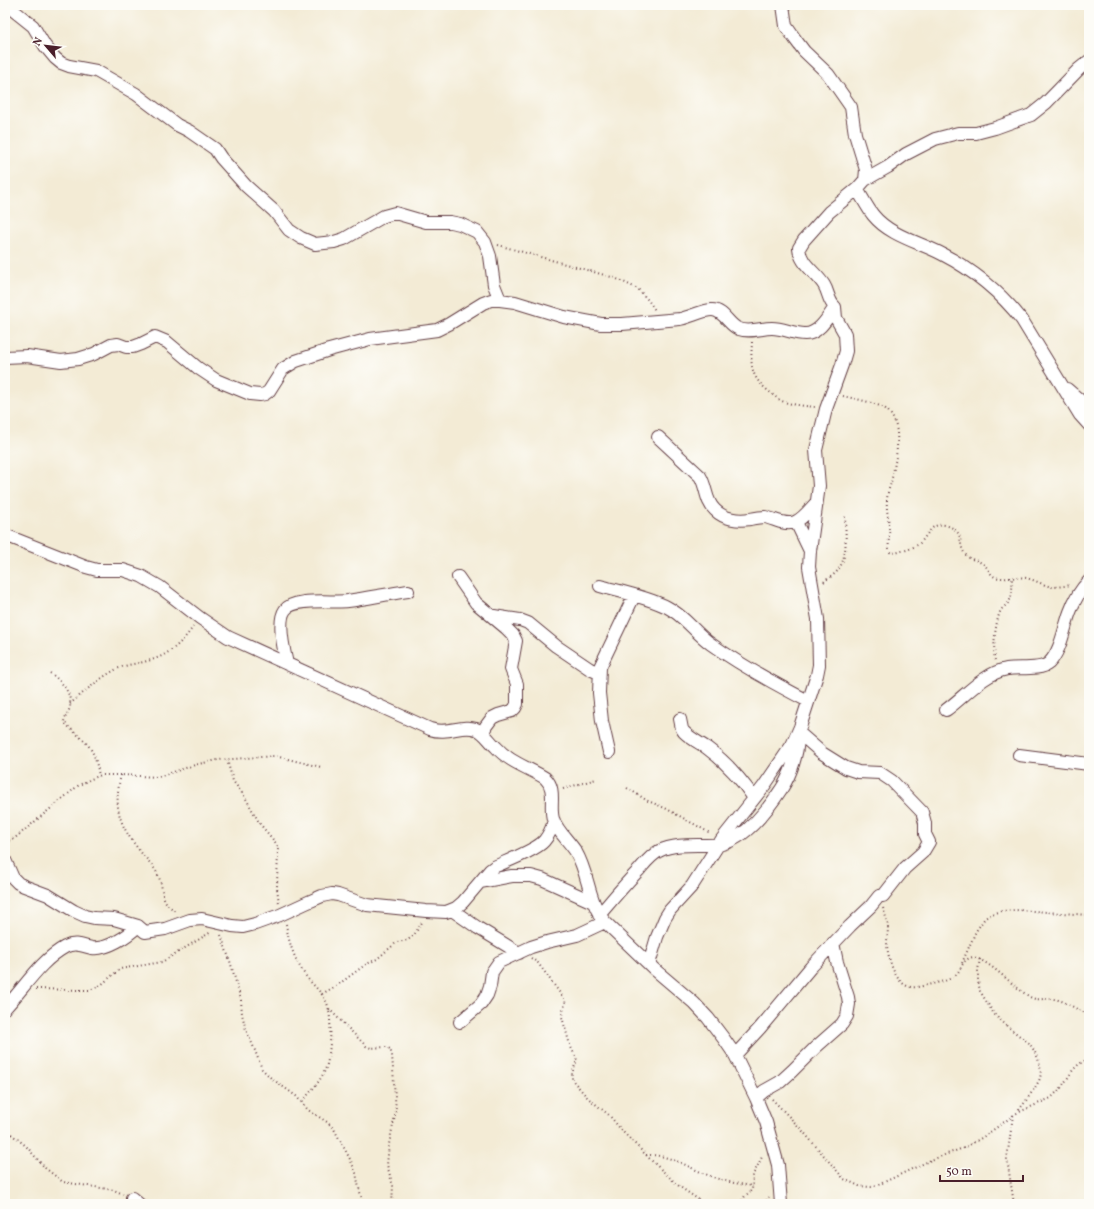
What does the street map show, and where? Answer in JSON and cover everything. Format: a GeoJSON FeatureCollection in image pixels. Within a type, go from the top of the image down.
{"type":"FeatureCollection","features":[{"type":"Feature","properties":{"kind":"street"},"geometry":{"type":"LineString","coordinates":[[9,5],[33,26],[45,46],[61,63],[96,71],[136,94],[177,125],[189,131],[215,149],[246,186],[274,211],[289,230],[308,242],[326,244],[344,239],[384,216],[395,213],[426,222],[450,222],[460,224],[477,232],[485,242],[490,256],[494,284],[500,300]]}},
{"type":"Feature","properties":{"kind":"street"},"geometry":{"type":"LineString","coordinates":[[783,5],[786,26],[804,51],[828,74],[851,107],[855,134],[866,170],[861,185],[874,216],[884,225],[901,236],[942,254],[972,272],[1011,306],[1022,320],[1080,415],[1089,426]]}},
{"type":"Feature","properties":{"kind":"street"},"geometry":{"type":"LineString","coordinates":[[649,964],[657,937],[670,910],[692,886],[719,842],[777,768],[792,745],[798,732],[817,675],[819,665],[818,619],[809,567],[819,486],[816,450],[826,409],[846,352],[845,334],[836,318],[835,307],[831,303],[824,285],[801,258],[799,248],[804,240],[829,212],[861,185],[906,154],[935,138],[958,133],[976,133],[1031,115],[1046,103],[1079,69],[1089,61]]}},
{"type":"Feature","properties":{"kind":"street"},"geometry":{"type":"LineString","coordinates":[[5,357],[27,356],[61,361],[78,359],[94,354],[111,345],[118,344],[126,347],[133,347],[155,337],[167,342],[198,368],[216,380],[250,394],[263,395],[270,389],[283,369],[296,361],[370,339],[437,330],[483,302],[491,300],[515,302],[564,317],[601,324],[622,324],[687,317],[704,311],[713,310],[721,314],[736,328],[746,331],[776,328],[801,334],[809,334],[819,327],[835,307]]}},
{"type":"Feature","properties":{"kind":"street"},"geometry":{"type":"LineString","coordinates":[[1057,378],[1089,408]]}},
{"type":"Feature","properties":{"kind":"street"},"geometry":{"type":"LineString","coordinates":[[658,437],[700,476],[710,503],[720,514],[739,520],[760,517],[784,523],[796,522],[816,503]]}},
{"type":"Feature","properties":{"kind":"street"},"geometry":{"type":"LineString","coordinates":[[796,522],[810,551]]}},
{"type":"Feature","properties":{"kind":"street"},"geometry":{"type":"LineString","coordinates":[[5,535],[86,567],[98,570],[123,570],[141,576],[160,587],[200,618],[228,637],[430,729],[441,732],[468,728],[484,733],[495,747],[505,756],[545,778],[550,784],[552,792],[552,810],[554,821],[576,851],[582,863],[593,902],[602,919],[698,1008],[724,1039],[760,1095],[778,1165],[781,1204]]}},
{"type":"Feature","properties":{"kind":"street"},"geometry":{"type":"LineString","coordinates":[[458,577],[476,602],[510,631],[516,641],[511,669],[516,683],[517,702],[514,709],[492,718],[486,726],[484,733]]}},
{"type":"Feature","properties":{"kind":"street"},"geometry":{"type":"LineString","coordinates":[[946,710],[984,679],[999,671],[1042,666],[1048,663],[1057,650],[1073,606],[1080,592],[1088,582]]}},
{"type":"Feature","properties":{"kind":"street"},"geometry":{"type":"LineString","coordinates":[[600,586],[668,608],[683,618],[704,638],[732,659],[773,684],[808,701]]}},
{"type":"Feature","properties":{"kind":"street"},"geometry":{"type":"LineString","coordinates":[[287,664],[283,645],[282,617],[286,608],[316,601],[347,601],[408,591]]}},
{"type":"Feature","properties":{"kind":"street"},"geometry":{"type":"LineString","coordinates":[[609,752],[600,701],[599,673],[602,662],[634,596]]}},
{"type":"Feature","properties":{"kind":"street"},"geometry":{"type":"LineString","coordinates":[[494,616],[520,620],[528,623],[556,646],[590,669],[599,673]]}},
{"type":"Feature","properties":{"kind":"street"},"geometry":{"type":"LineString","coordinates":[[680,719],[684,732],[730,767],[744,783],[754,798]]}},
{"type":"Feature","properties":{"kind":"street"},"geometry":{"type":"LineString","coordinates":[[460,1022],[481,1004],[487,995],[492,972],[497,964],[505,959],[546,942],[577,935],[602,919],[629,880],[653,855],[669,847],[719,842],[722,844],[736,838],[750,828],[783,787],[791,770],[798,747],[798,732]]}},
{"type":"Feature","properties":{"kind":"street"},"geometry":{"type":"LineString","coordinates":[[734,1055],[760,1028],[811,967],[879,896],[883,896],[905,868],[929,843],[925,834],[923,813],[892,781],[880,773],[858,772],[846,768],[822,753],[798,732]]}},
{"type":"Feature","properties":{"kind":"street"},"geometry":{"type":"LineString","coordinates":[[1019,755],[1089,764]]}},
{"type":"Feature","properties":{"kind":"street"},"geometry":{"type":"LineString","coordinates":[[5,860],[13,878],[18,883],[48,895],[85,916],[114,919],[138,926],[145,932],[165,929],[190,920],[202,918],[218,925],[243,927],[282,914],[322,896],[332,894],[367,905],[426,911],[446,912],[452,910],[459,906],[494,867],[534,849],[542,843],[548,837],[554,821]]}},
{"type":"Feature","properties":{"kind":"street"},"geometry":{"type":"LineString","coordinates":[[480,882],[512,876],[531,876],[542,879],[593,902]]}},
{"type":"Feature","properties":{"kind":"street"},"geometry":{"type":"LineString","coordinates":[[452,910],[519,953]]}},
{"type":"Feature","properties":{"kind":"street"},"geometry":{"type":"LineString","coordinates":[[5,1008],[44,963],[56,953],[75,944],[92,948],[100,948],[121,940],[138,926]]}},
{"type":"Feature","properties":{"kind":"street"},"geometry":{"type":"LineString","coordinates":[[760,1095],[780,1082],[842,1024],[847,1016],[849,1004],[848,997],[837,962],[834,943]]}},
{"type":"Feature","properties":{"kind":"path"},"geometry":{"type":"LineString","coordinates":[[485,242],[520,250],[615,278],[638,289],[659,316],[668,319]]}},
{"type":"Feature","properties":{"kind":"path"},"geometry":{"type":"LineString","coordinates":[[752,330],[752,368],[757,380],[773,396],[783,401],[826,409]]}},
{"type":"Feature","properties":{"kind":"path"},"geometry":{"type":"LineString","coordinates":[[832,392],[884,408],[895,421],[897,446],[895,464],[887,500],[890,552],[894,553],[907,550],[918,544],[930,530],[939,525],[944,525],[956,531],[960,535],[963,550],[966,555],[984,565],[991,574],[996,577],[1026,578],[1053,587],[1070,586],[1088,582]]}},
{"type":"Feature","properties":{"kind":"path"},"geometry":{"type":"LineString","coordinates":[[814,596],[824,582],[837,572],[840,566],[845,547],[845,514]]}},
{"type":"Feature","properties":{"kind":"path"},"geometry":{"type":"LineString","coordinates":[[999,671],[994,656],[996,631],[1001,611],[1009,602],[1011,597],[1012,578]]}},
{"type":"Feature","properties":{"kind":"path"},"geometry":{"type":"LineString","coordinates":[[70,704],[116,669],[163,656],[185,639],[200,618]]}},
{"type":"Feature","properties":{"kind":"path"},"geometry":{"type":"LineString","coordinates":[[50,673],[65,686],[68,692],[70,708],[64,722],[88,745],[95,758],[99,776]]}},
{"type":"Feature","properties":{"kind":"path"},"geometry":{"type":"LineString","coordinates":[[5,842],[15,838],[79,785],[91,778],[99,776],[121,775],[158,777],[198,764],[275,756],[321,767]]}},
{"type":"Feature","properties":{"kind":"path"},"geometry":{"type":"LineString","coordinates":[[227,760],[233,781],[245,797],[260,824],[278,848],[277,888],[287,935],[298,965],[322,994],[329,1009],[331,1030],[327,1067],[318,1082],[302,1102]]}},
{"type":"Feature","properties":{"kind":"path"},"geometry":{"type":"LineString","coordinates":[[121,775],[118,786],[117,801],[123,825],[136,846],[152,865],[158,876],[166,904],[174,911],[190,920]]}},
{"type":"Feature","properties":{"kind":"path"},"geometry":{"type":"LineString","coordinates":[[552,792],[596,779]]}},
{"type":"Feature","properties":{"kind":"path"},"geometry":{"type":"LineString","coordinates":[[627,788],[648,801],[665,808],[719,842]]}},
{"type":"Feature","properties":{"kind":"path"},"geometry":{"type":"LineString","coordinates":[[879,896],[888,926],[887,944],[889,958],[895,974],[909,987],[919,987],[952,978],[958,972],[976,931],[985,918],[992,914],[1002,911],[1019,910],[1089,915]]}},
{"type":"Feature","properties":{"kind":"path"},"geometry":{"type":"LineString","coordinates":[[322,994],[377,959],[397,942],[408,940],[419,928],[426,911]]}},
{"type":"Feature","properties":{"kind":"path"},"geometry":{"type":"LineString","coordinates":[[23,988],[89,990],[101,985],[120,968],[162,962],[218,925],[241,1000],[242,1014],[246,1030],[262,1069],[270,1078],[302,1102],[308,1110],[327,1122],[334,1129],[356,1173],[363,1204]]}},
{"type":"Feature","properties":{"kind":"path"},"geometry":{"type":"LineString","coordinates":[[519,953],[538,963],[565,1000],[562,1017],[570,1045],[577,1060],[572,1073],[573,1081],[588,1098],[609,1115],[623,1132],[680,1187],[705,1204]]}},
{"type":"Feature","properties":{"kind":"path"},"geometry":{"type":"LineString","coordinates":[[960,967],[963,962],[970,957],[980,959],[1034,999],[1054,998],[1089,1014]]}},
{"type":"Feature","properties":{"kind":"path"},"geometry":{"type":"LineString","coordinates":[[980,959],[978,970],[980,991],[994,1014],[1029,1043],[1041,1071],[1039,1081],[1017,1113]]}},
{"type":"Feature","properties":{"kind":"path"},"geometry":{"type":"LineString","coordinates":[[329,1009],[366,1046],[371,1048],[387,1047],[392,1055],[396,1111],[389,1144],[387,1165],[393,1186],[392,1204]]}},
{"type":"Feature","properties":{"kind":"path"},"geometry":{"type":"LineString","coordinates":[[760,1095],[801,1130],[840,1175],[855,1185],[866,1187],[878,1185],[931,1160],[966,1147],[983,1137],[1013,1115],[1051,1098],[1061,1088],[1078,1064],[1089,1058]]}},
{"type":"Feature","properties":{"kind":"path"},"geometry":{"type":"LineString","coordinates":[[1013,1115],[1007,1159],[1014,1204]]}},
{"type":"Feature","properties":{"kind":"path"},"geometry":{"type":"LineString","coordinates":[[5,1129],[26,1146],[45,1168],[63,1182],[114,1190],[135,1201]]}},
{"type":"Feature","properties":{"kind":"path"},"geometry":{"type":"LineString","coordinates":[[740,1204],[745,1196],[751,1192],[753,1186],[752,1175],[772,1140]]}},
{"type":"Feature","properties":{"kind":"path"},"geometry":{"type":"LineString","coordinates":[[646,1155],[654,1154],[665,1156],[715,1178],[753,1186]]}}]}
